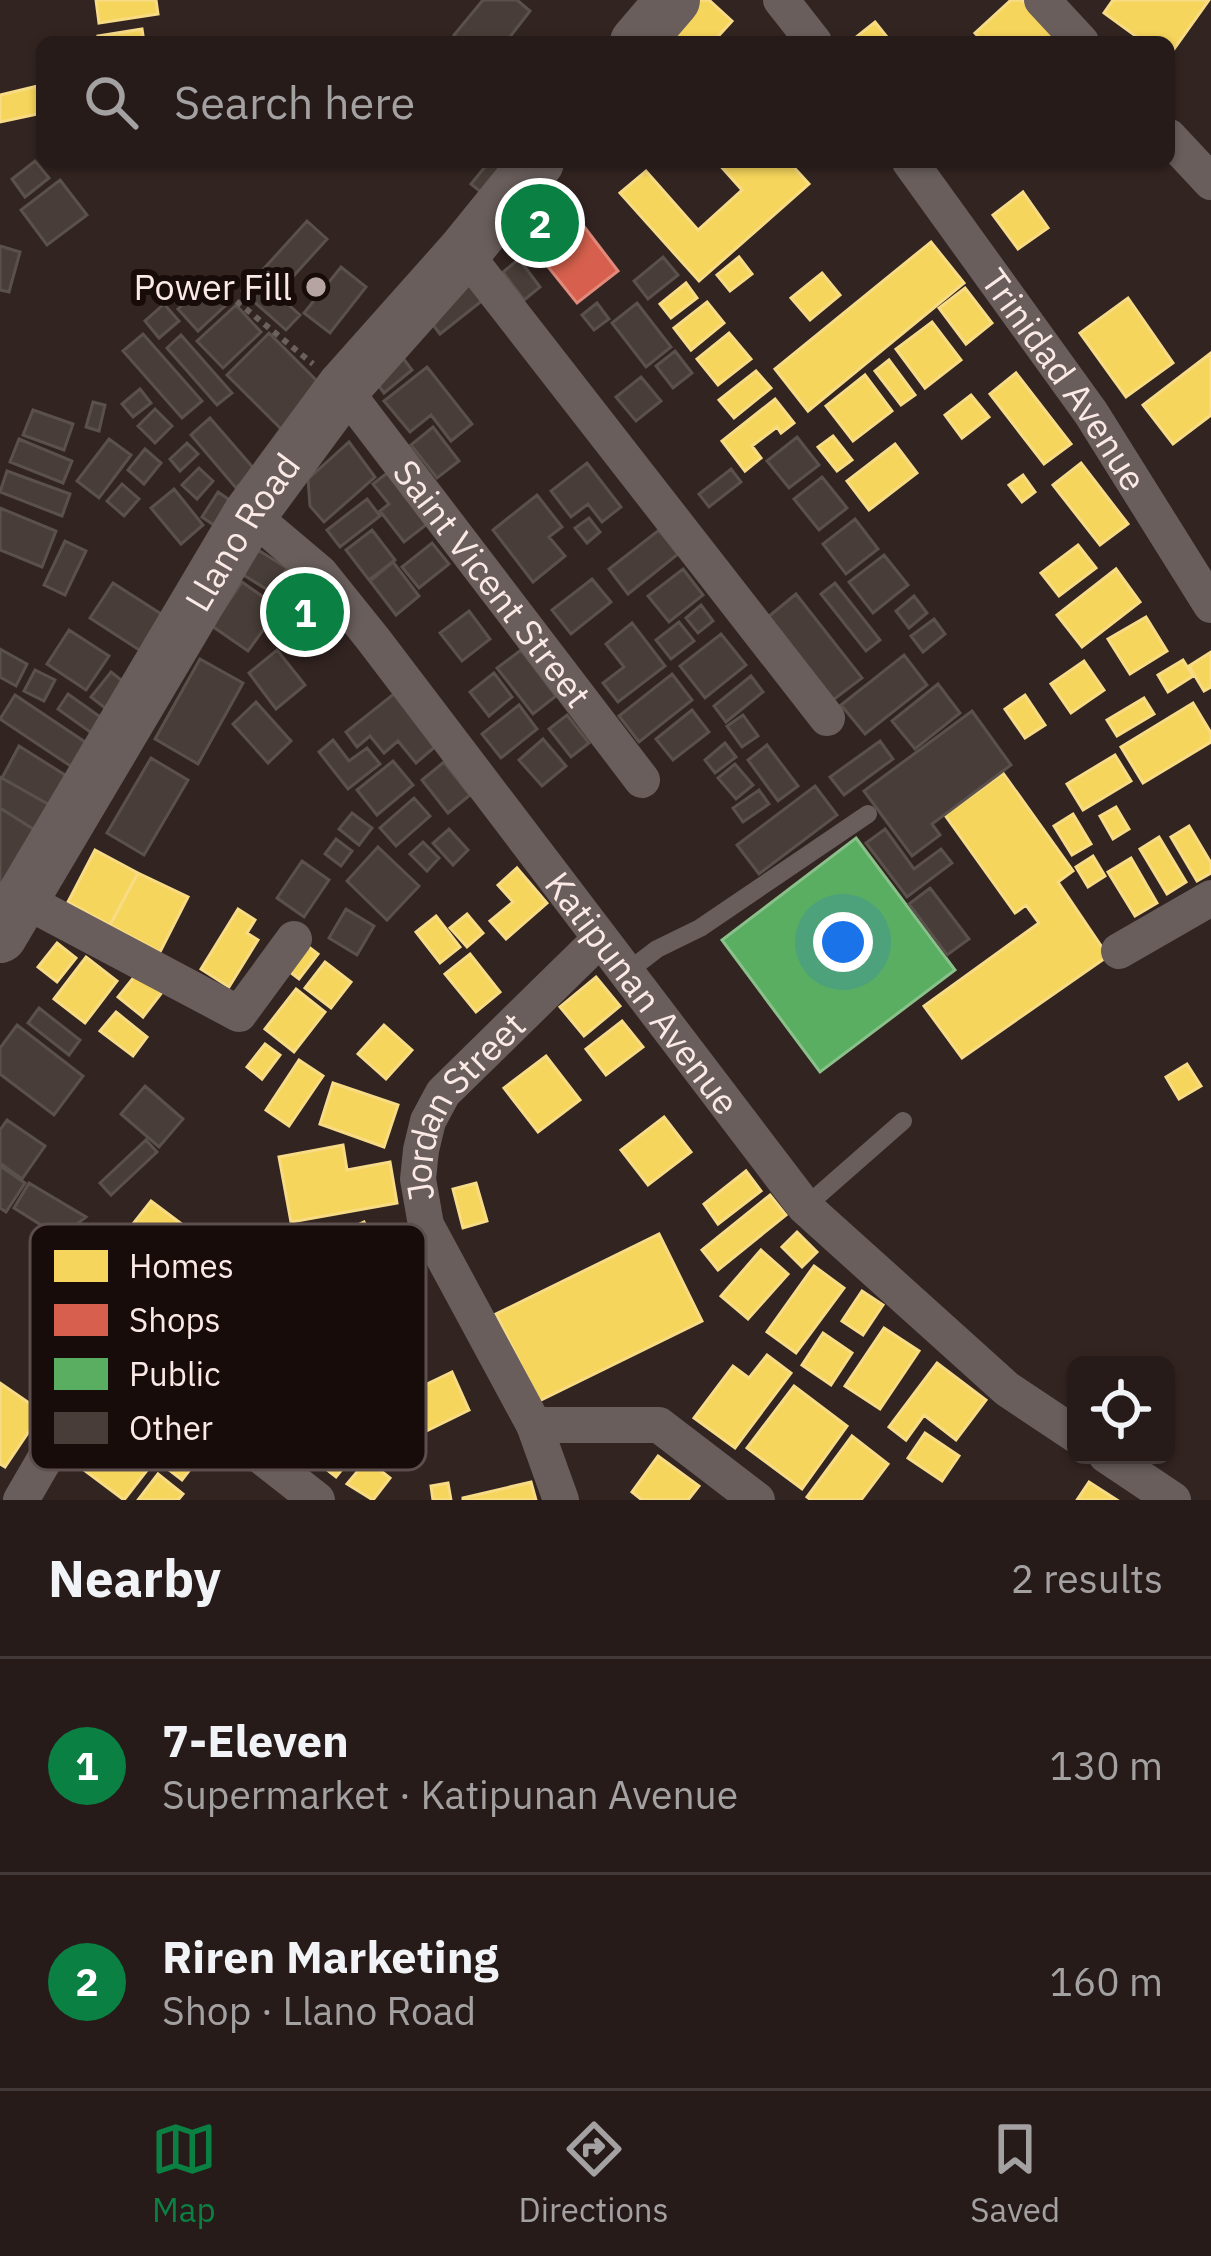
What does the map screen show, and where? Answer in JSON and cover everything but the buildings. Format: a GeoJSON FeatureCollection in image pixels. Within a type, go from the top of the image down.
{"type":"FeatureCollection","features":[{"type":"Feature","properties":{"kind":"main road"},"geometry":{"type":"LineString","coordinates":[[643,36],[673,0]]}},
{"type":"Feature","properties":{"kind":"main road","name":"Llano Road"},"geometry":{"type":"LineString","coordinates":[[12,918],[250,514],[343,388],[532,168]]}},
{"type":"Feature","properties":{"kind":"street"},"geometry":{"type":"LineString","coordinates":[[781,0],[809,36]]}},
{"type":"Feature","properties":{"kind":"street"},"geometry":{"type":"LineString","coordinates":[[1042,0],[1075,36]]}},
{"type":"Feature","properties":{"kind":"street"},"geometry":{"type":"LineString","coordinates":[[1175,143],[1211,182]]}},
{"type":"Feature","properties":{"kind":"street","name":"Trinidad Avenue"},"geometry":{"type":"LineString","coordinates":[[914,168],[1091,413],[1211,605]]}},
{"type":"Feature","properties":{"kind":"street"},"geometry":{"type":"LineString","coordinates":[[464,252],[827,718]]}},
{"type":"Feature","properties":{"kind":"street","name":"Saint Vicent Street"},"geometry":{"type":"LineString","coordinates":[[343,388],[642,780]]}},
{"type":"Feature","properties":{"kind":"street","name":"Katipunan Avenue"},"geometry":{"type":"LineString","coordinates":[[250,514],[320,573],[805,1208],[1007,1389],[1067,1430]]}},
{"type":"Feature","properties":{"kind":"street"},"geometry":{"type":"LineString","coordinates":[[1119,951],[1211,898]]}},
{"type":"Feature","properties":{"kind":"street"},"geometry":{"type":"LineString","coordinates":[[12,918],[239,1014],[294,939]]}},
{"type":"Feature","properties":{"kind":"street","name":"Jordan Street"},"geometry":{"type":"LineString","coordinates":[[426,1224],[418,1179],[421,1150],[428,1121],[443,1093],[600,939]]}},
{"type":"Feature","properties":{"kind":"street","name":"Jordan Street"},"geometry":{"type":"LineString","coordinates":[[426,1225],[534,1425],[561,1500]]}},
{"type":"Feature","properties":{"kind":"street"},"geometry":{"type":"LineString","coordinates":[[534,1425],[659,1425],[758,1500]]}},
{"type":"Feature","properties":{"kind":"street"},"geometry":{"type":"LineString","coordinates":[[1119,1464],[1173,1500]]}},
{"type":"Feature","properties":{"kind":"street"},"geometry":{"type":"LineString","coordinates":[[21,1500],[38,1470]]}},
{"type":"Feature","properties":{"kind":"street"},"geometry":{"type":"LineString","coordinates":[[279,1470],[317,1500]]}},
{"type":"Feature","properties":{"kind":"lane"},"geometry":{"type":"LineString","coordinates":[[627,972],[868,814]]}},
{"type":"Feature","properties":{"kind":"lane"},"geometry":{"type":"LineString","coordinates":[[805,1208],[903,1121]]}},
{"type":"Feature","properties":{"kind":"path"},"geometry":{"type":"LineString","coordinates":[[218,286],[343,388]]}},
{"type":"Feature","properties":{"kind":"place","name":"Riren Marketing"},"geometry":{"type":"Point","coordinates":[540,223]}},
{"type":"Feature","properties":{"kind":"place","name":"Power Fill"},"geometry":{"type":"Point","coordinates":[316,287]}},
{"type":"Feature","properties":{"kind":"place","name":"7-Eleven"},"geometry":{"type":"Point","coordinates":[305,612]}}]}
